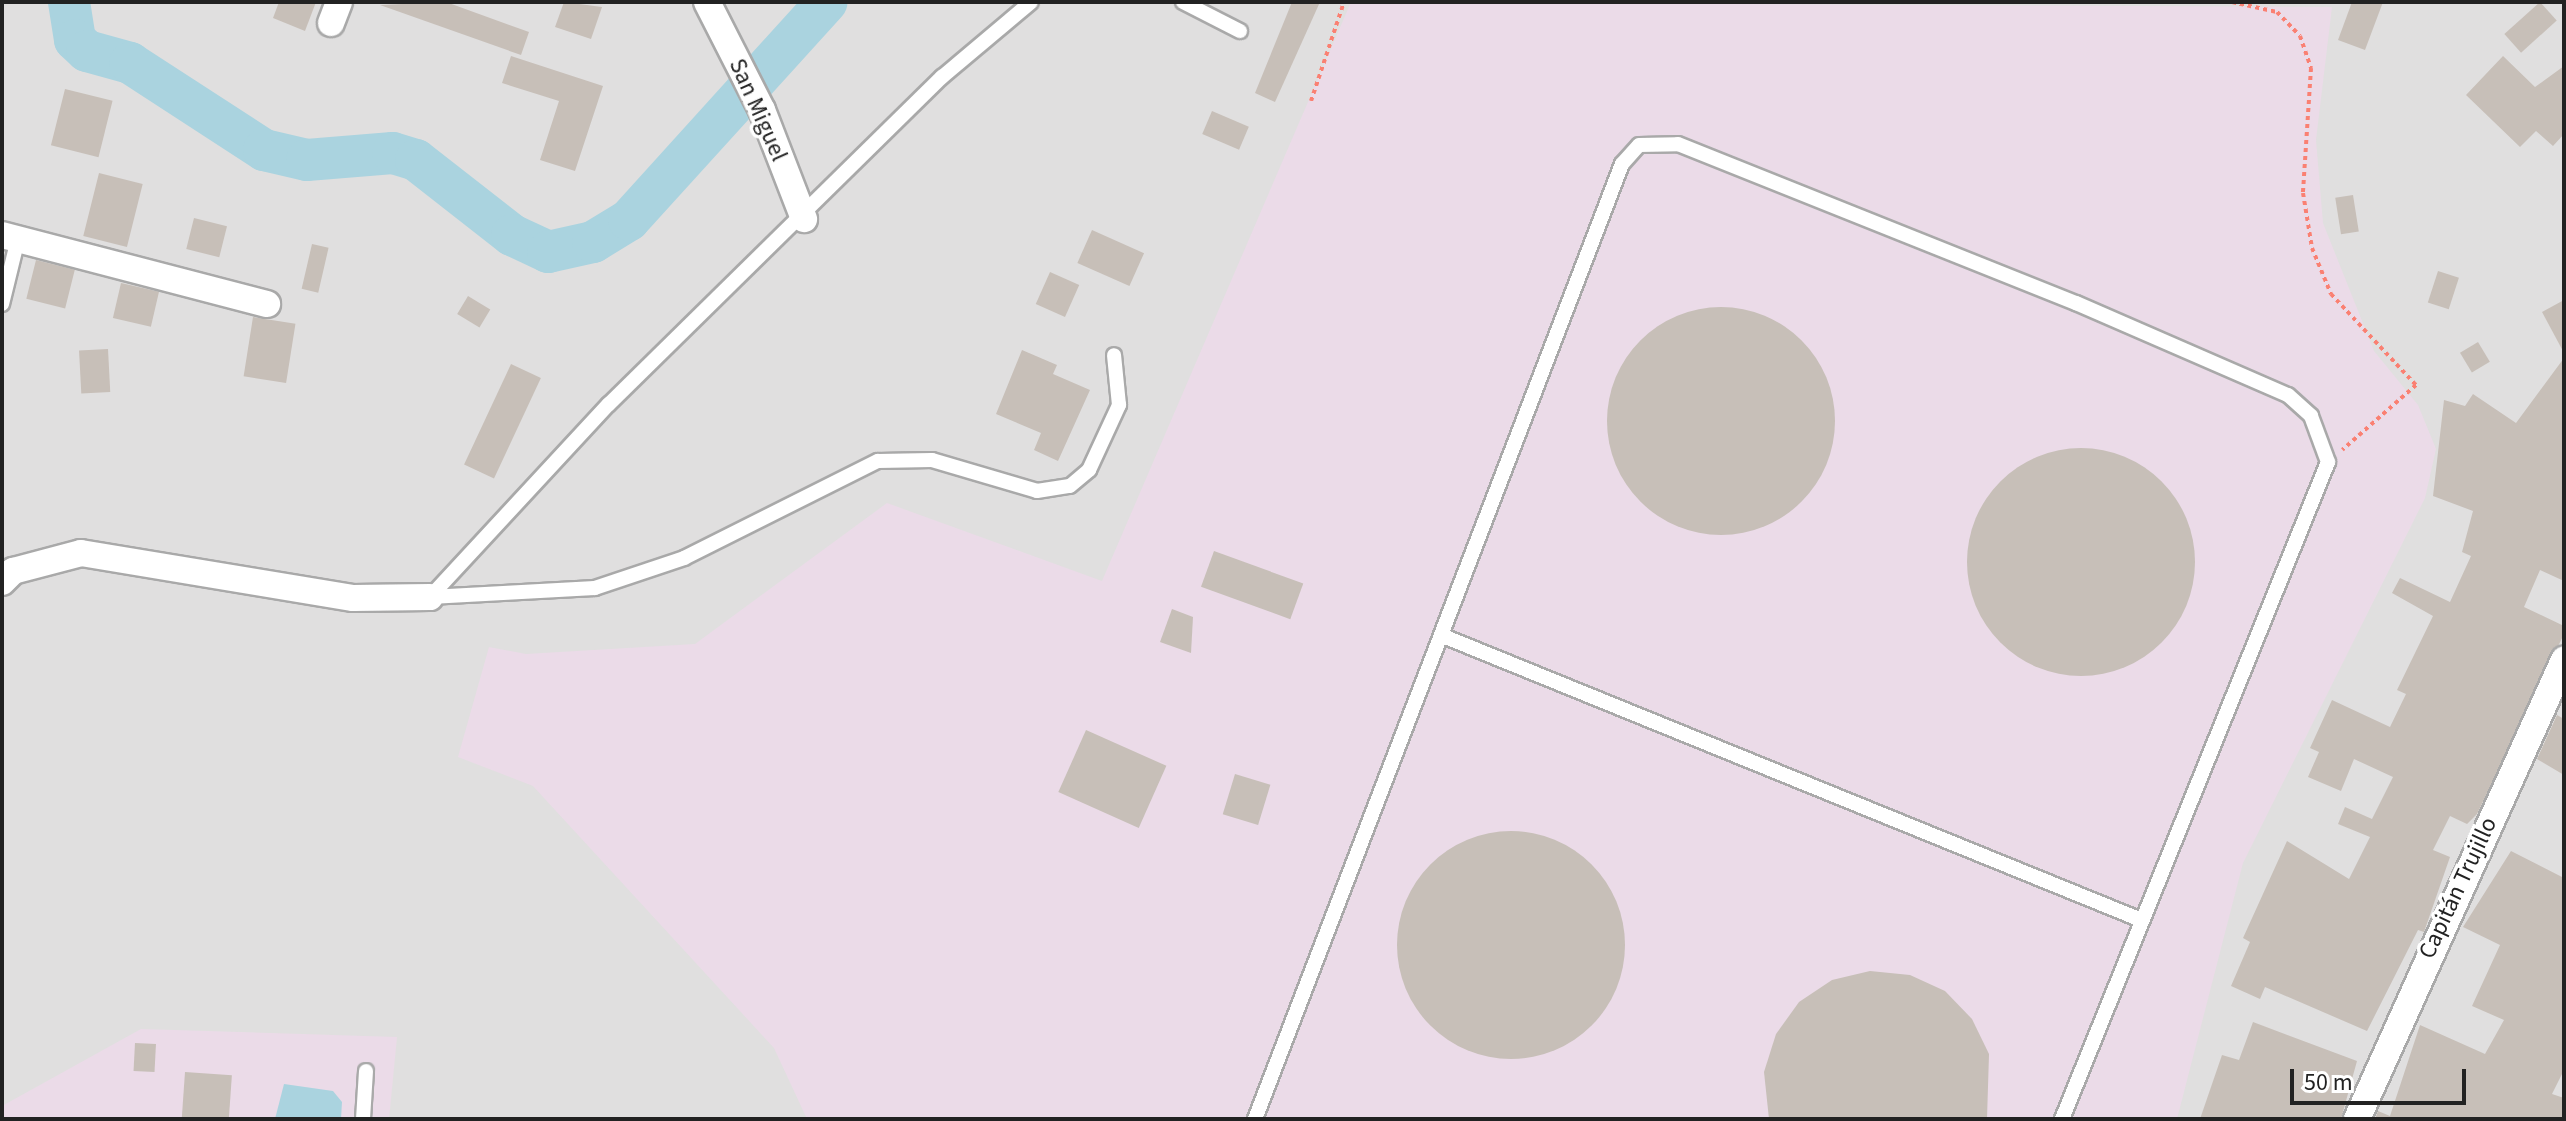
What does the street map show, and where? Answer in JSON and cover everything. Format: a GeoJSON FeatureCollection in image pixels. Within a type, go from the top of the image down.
{"type":"FeatureCollection","features":[{"type":"Feature","properties":{"kind":"street","name":"San Miguel"},"geometry":{"type":"LineString","coordinates":[[707,2],[762,110],[804,219]]}},
{"type":"Feature","properties":{"kind":"street"},"geometry":{"type":"LineString","coordinates":[[7,234],[267,304]]}},
{"type":"Feature","properties":{"kind":"street"},"geometry":{"type":"LineString","coordinates":[[2,582],[13,571],[81,553],[353,598],[430,597]]}},
{"type":"Feature","properties":{"kind":"street","name":"Capitán Trujillo"},"geometry":{"type":"LineString","coordinates":[[2357,1119],[2564,660]]}},
{"type":"Feature","properties":{"kind":"lane"},"geometry":{"type":"LineString","coordinates":[[430,597],[609,404],[804,219],[942,77],[1031,2]]}},
{"type":"Feature","properties":{"kind":"lane"},"geometry":{"type":"LineString","coordinates":[[1183,2],[1240,31]]}},
{"type":"Feature","properties":{"kind":"lane"},"geometry":{"type":"LineString","coordinates":[[1255,1119],[1622,164],[1639,145],[1678,144],[2288,395],[2311,416],[2328,462],[2139,919],[2062,1119]]}},
{"type":"Feature","properties":{"kind":"lane"},"geometry":{"type":"LineString","coordinates":[[2,304],[7,234]]}},
{"type":"Feature","properties":{"kind":"lane"},"geometry":{"type":"LineString","coordinates":[[430,597],[595,588],[684,558],[878,461],[932,460],[1037,491],[1070,486],[1089,470],[1119,405],[1114,355]]}},
{"type":"Feature","properties":{"kind":"lane"},"geometry":{"type":"LineString","coordinates":[[1443,636],[2139,919]]}},
{"type":"Feature","properties":{"kind":"lane"},"geometry":{"type":"LineString","coordinates":[[363,1119],[366,1071]]}},
{"type":"Feature","properties":{"kind":"path"},"geometry":{"type":"LineString","coordinates":[[1311,101],[1344,2]]}},
{"type":"Feature","properties":{"kind":"path"},"geometry":{"type":"LineString","coordinates":[[2232,2],[2277,12],[2300,36],[2311,68],[2303,193],[2312,248],[2331,294],[2416,385],[2328,462]]}},
{"type":"Feature","properties":{"kind":"shaded area"},"geometry":{"type":"Polygon","coordinates":[[[2,2],[2564,2],[2564,1119],[2,1119],[2,2]]]}},
{"type":"Feature","properties":{"kind":"shaded area"},"geometry":{"type":"Polygon","coordinates":[[[1351,2],[2332,7],[2316,140],[2323,223],[2374,351],[2418,405],[2436,449],[2425,498],[2243,863],[2177,1119],[807,1119],[774,1048],[533,786],[458,757],[489,647],[526,654],[695,644],[887,503],[1102,581],[1351,2]]]}},
{"type":"Feature","properties":{"kind":"shaded area"},"geometry":{"type":"Polygon","coordinates":[[[141,1029],[397,1037],[389,1119],[2,1119],[2,1106],[141,1029]]]}},
{"type":"Feature","properties":{"kind":"water"},"geometry":{"type":"Polygon","coordinates":[[[284,1084],[333,1091],[342,1102],[341,1119],[275,1119],[284,1084]]]}},
{"type":"Feature","properties":{"kind":"building"},"geometry":{"type":"Polygon","coordinates":[[[279,2],[316,2],[305,31],[273,18],[279,2]]]}},
{"type":"Feature","properties":{"kind":"building"},"geometry":{"type":"Polygon","coordinates":[[[446,2],[529,32],[521,55],[380,5],[446,2]]]}},
{"type":"Feature","properties":{"kind":"building"},"geometry":{"type":"Polygon","coordinates":[[[564,2],[602,7],[591,39],[555,27],[564,2]]]}},
{"type":"Feature","properties":{"kind":"building"},"geometry":{"type":"Polygon","coordinates":[[[1292,2],[1320,2],[1275,102],[1255,93],[1292,2]]]}},
{"type":"Feature","properties":{"kind":"building"},"geometry":{"type":"Polygon","coordinates":[[[2352,2],[2383,2],[2365,50],[2338,40],[2352,2]]]}},
{"type":"Feature","properties":{"kind":"building"},"geometry":{"type":"Polygon","coordinates":[[[2540,2],[2557,21],[2521,53],[2504,34],[2540,2]]]}},
{"type":"Feature","properties":{"kind":"building"},"geometry":{"type":"Polygon","coordinates":[[[511,56],[603,86],[575,171],[540,160],[559,101],[502,83],[511,56]]]}},
{"type":"Feature","properties":{"kind":"building"},"geometry":{"type":"Polygon","coordinates":[[[2503,56],[2535,87],[2564,66],[2564,134],[2553,146],[2536,131],[2520,147],[2466,95],[2503,56]]]}},
{"type":"Feature","properties":{"kind":"building"},"geometry":{"type":"Polygon","coordinates":[[[65,89],[113,101],[99,157],[51,145],[65,89]]]}},
{"type":"Feature","properties":{"kind":"building"},"geometry":{"type":"Polygon","coordinates":[[[1212,111],[1249,127],[1239,150],[1202,134],[1212,111]]]}},
{"type":"Feature","properties":{"kind":"building"},"geometry":{"type":"Polygon","coordinates":[[[99,173],[143,184],[127,247],[83,236],[99,173]]]}},
{"type":"Feature","properties":{"kind":"building"},"geometry":{"type":"Polygon","coordinates":[[[2353,195],[2359,232],[2341,234],[2335,198],[2353,195]]]}},
{"type":"Feature","properties":{"kind":"building"},"geometry":{"type":"Polygon","coordinates":[[[194,218],[227,226],[219,257],[186,249],[194,218]]]}},
{"type":"Feature","properties":{"kind":"building"},"geometry":{"type":"Polygon","coordinates":[[[1092,230],[1144,253],[1129,286],[1077,263],[1092,230]]]}},
{"type":"Feature","properties":{"kind":"building"},"geometry":{"type":"Polygon","coordinates":[[[312,244],[329,248],[318,293],[302,289],[312,244]]]}},
{"type":"Feature","properties":{"kind":"building"},"geometry":{"type":"Polygon","coordinates":[[[36,260],[75,270],[65,308],[26,299],[36,260]]]}},
{"type":"Feature","properties":{"kind":"building"},"geometry":{"type":"Polygon","coordinates":[[[2438,271],[2459,278],[2449,309],[2428,302],[2438,271]]]}},
{"type":"Feature","properties":{"kind":"building"},"geometry":{"type":"Polygon","coordinates":[[[1050,272],[1079,285],[1065,317],[1036,304],[1050,272]]]}},
{"type":"Feature","properties":{"kind":"building"},"geometry":{"type":"Polygon","coordinates":[[[121,283],[159,292],[151,327],[113,318],[121,283]]]}},
{"type":"Feature","properties":{"kind":"building"},"geometry":{"type":"Polygon","coordinates":[[[468,296],[490,309],[479,327],[457,314],[468,296]]]}},
{"type":"Feature","properties":{"kind":"building"},"geometry":{"type":"Polygon","coordinates":[[[2564,300],[2564,353],[2542,312],[2564,300]]]}},
{"type":"Feature","properties":{"kind":"building"},"geometry":{"type":"Polygon","coordinates":[[[1721,307],[1743,309],[1765,316],[1784,326],[1801,341],[1816,358],[1826,377],[1833,399],[1833,443],[1826,465],[1816,484],[1801,501],[1784,516],[1765,526],[1743,533],[1721,535],[1699,533],[1677,526],[1658,516],[1641,501],[1626,484],[1616,465],[1609,443],[1607,421],[1609,399],[1616,377],[1626,358],[1641,341],[1658,326],[1677,316],[1699,309],[1721,307]]]}},
{"type":"Feature","properties":{"kind":"building"},"geometry":{"type":"Polygon","coordinates":[[[253,317],[295,324],[286,383],[244,376],[253,317]]]}},
{"type":"Feature","properties":{"kind":"building"},"geometry":{"type":"Polygon","coordinates":[[[2478,342],[2490,362],[2472,373],[2460,353],[2478,342]]]}},
{"type":"Feature","properties":{"kind":"building"},"geometry":{"type":"Polygon","coordinates":[[[108,349],[110,392],[81,393],[79,351],[108,349]]]}},
{"type":"Feature","properties":{"kind":"building"},"geometry":{"type":"Polygon","coordinates":[[[1022,350],[1057,365],[1053,374],[1090,390],[1058,461],[1034,450],[1041,433],[996,414],[1022,350]]]}},
{"type":"Feature","properties":{"kind":"building"},"geometry":{"type":"Polygon","coordinates":[[[2564,358],[2564,581],[2540,570],[2524,607],[2564,626],[2564,634],[2477,814],[2467,824],[2450,816],[2433,850],[2450,857],[2424,932],[2418,930],[2367,1031],[2265,987],[2260,999],[2231,986],[2250,942],[2243,938],[2287,841],[2349,879],[2370,837],[2338,824],[2345,807],[2372,819],[2393,777],[2354,759],[2341,791],[2308,777],[2319,752],[2310,748],[2332,700],[2390,727],[2406,694],[2397,690],[2433,616],[2392,593],[2400,578],[2450,602],[2471,556],[2462,552],[2473,511],[2433,496],[2444,400],[2465,406],[2473,394],[2516,423],[2564,358]]]}},
{"type":"Feature","properties":{"kind":"building"},"geometry":{"type":"Polygon","coordinates":[[[511,364],[541,378],[494,479],[464,465],[511,364]]]}},
{"type":"Feature","properties":{"kind":"building"},"geometry":{"type":"Polygon","coordinates":[[[2081,448],[2103,450],[2125,457],[2162,481],[2186,518],[2193,540],[2193,584],[2186,606],[2162,643],[2125,667],[2103,674],[2081,676],[2059,674],[2037,667],[2000,643],[1976,606],[1969,584],[1967,562],[1969,540],[1976,518],[2000,481],[2037,457],[2059,450],[2081,448]]]}},
{"type":"Feature","properties":{"kind":"building"},"geometry":{"type":"Polygon","coordinates":[[[1214,551],[1303,583],[1290,619],[1201,587],[1214,551]]]}},
{"type":"Feature","properties":{"kind":"building"},"geometry":{"type":"Polygon","coordinates":[[[1172,609],[1193,617],[1191,653],[1160,642],[1172,609]]]}},
{"type":"Feature","properties":{"kind":"building"},"geometry":{"type":"Polygon","coordinates":[[[2557,715],[2564,719],[2564,775],[2537,759],[2557,715]]]}},
{"type":"Feature","properties":{"kind":"building"},"geometry":{"type":"Polygon","coordinates":[[[1086,730],[1166,766],[1139,828],[1058,792],[1086,730]]]}},
{"type":"Feature","properties":{"kind":"building"},"geometry":{"type":"Polygon","coordinates":[[[1235,774],[1270,785],[1258,825],[1223,814],[1235,774]]]}},
{"type":"Feature","properties":{"kind":"building"},"geometry":{"type":"Polygon","coordinates":[[[1511,831],[1533,833],[1555,840],[1592,864],[1616,901],[1623,923],[1623,967],[1616,989],[1592,1026],[1555,1050],[1533,1057],[1511,1059],[1489,1057],[1467,1050],[1430,1026],[1406,989],[1399,967],[1397,945],[1399,923],[1406,901],[1430,864],[1467,840],[1489,833],[1511,831]]]}},
{"type":"Feature","properties":{"kind":"building"},"geometry":{"type":"Polygon","coordinates":[[[2511,851],[2564,878],[2564,1070],[2552,1094],[2564,1098],[2564,1119],[2375,1119],[2378,1111],[2390,1116],[2420,1025],[2485,1054],[2504,1020],[2472,1006],[2500,945],[2463,927],[2511,851]]]}},
{"type":"Feature","properties":{"kind":"building"},"geometry":{"type":"Polygon","coordinates":[[[1870,971],[1910,975],[1945,991],[1972,1019],[1989,1054],[1987,1119],[1769,1119],[1764,1072],[1776,1034],[1799,1002],[1832,980],[1870,971]]]}},
{"type":"Feature","properties":{"kind":"building"},"geometry":{"type":"Polygon","coordinates":[[[2253,1022],[2357,1061],[2341,1119],[2200,1119],[2222,1055],[2239,1060],[2253,1022]]]}},
{"type":"Feature","properties":{"kind":"building"},"geometry":{"type":"Polygon","coordinates":[[[135,1043],[156,1044],[155,1072],[134,1071],[135,1043]]]}},
{"type":"Feature","properties":{"kind":"building"},"geometry":{"type":"Polygon","coordinates":[[[185,1072],[232,1075],[229,1119],[182,1119],[185,1072]]]}},
{"type":"Feature","properties":{"kind":"waterway"},"geometry":{"type":"LineString","coordinates":[[69,2],[75,40],[87,51],[130,63],[264,150],[307,160],[393,153],[416,160],[512,235],[548,252],[593,242],[629,220],[827,2]]}}]}
